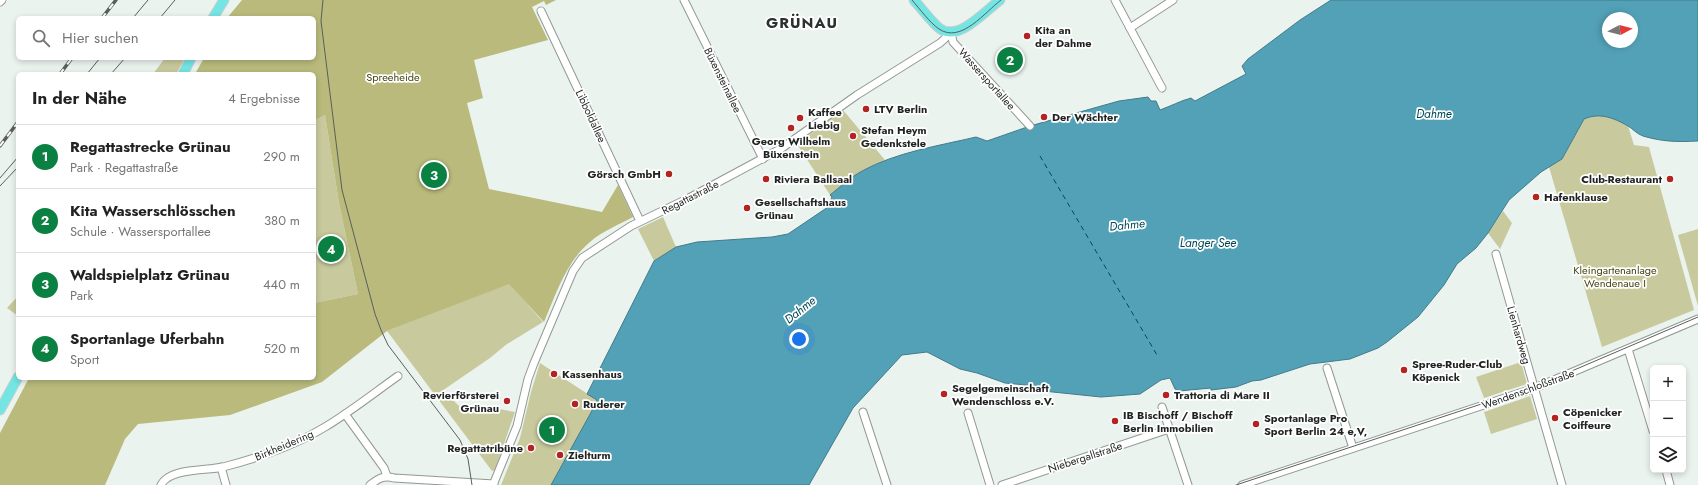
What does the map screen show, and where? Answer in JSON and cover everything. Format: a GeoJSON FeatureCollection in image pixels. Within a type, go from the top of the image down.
{"type":"FeatureCollection","features":[{"type":"Feature","properties":{"kind":"main road"},"geometry":{"type":"LineString","coordinates":[[214,16],[224,0]]}},
{"type":"Feature","properties":{"kind":"main road","name":"Wassersportallee"},"geometry":{"type":"LineString","coordinates":[[914,0],[940,28],[951,33]]}},
{"type":"Feature","properties":{"kind":"main road","name":"Regattastraße"},"geometry":{"type":"LineString","coordinates":[[951,33],[962,30],[1000,0]]}},
{"type":"Feature","properties":{"kind":"main road"},"geometry":{"type":"LineString","coordinates":[[184,72],[190,60]]}},
{"type":"Feature","properties":{"kind":"main road"},"geometry":{"type":"LineString","coordinates":[[0,410],[16,380]]}},
{"type":"Feature","properties":{"kind":"street","name":"Büxensteinallee"},"geometry":{"type":"LineString","coordinates":[[684,0],[763,160]]}},
{"type":"Feature","properties":{"kind":"street"},"geometry":{"type":"LineString","coordinates":[[1115,0],[1162,88]]}},
{"type":"Feature","properties":{"kind":"street"},"geometry":{"type":"LineString","coordinates":[[1130,28],[1173,0]]}},
{"type":"Feature","properties":{"kind":"street","name":"Libboldallee"},"geometry":{"type":"LineString","coordinates":[[541,11],[640,221]]}},
{"type":"Feature","properties":{"kind":"street","name":"Regattastraße"},"geometry":{"type":"LineString","coordinates":[[493,485],[517,426],[528,379],[534,363],[564,290],[573,271],[582,258],[640,221],[763,160],[801,136],[857,95],[940,43],[951,33]]}},
{"type":"Feature","properties":{"kind":"street","name":"Wassersportallee"},"geometry":{"type":"LineString","coordinates":[[951,33],[953,42],[1030,126]]}},
{"type":"Feature","properties":{"kind":"street","name":"Lienhardweg"},"geometry":{"type":"LineString","coordinates":[[1496,254],[1562,485]]}},
{"type":"Feature","properties":{"kind":"street","name":"Wendenschloßstraße"},"geometry":{"type":"LineString","coordinates":[[1242,485],[1535,388],[1698,319]]}},
{"type":"Feature","properties":{"kind":"street"},"geometry":{"type":"LineString","coordinates":[[1628,349],[1650,421]]}},
{"type":"Feature","properties":{"kind":"street"},"geometry":{"type":"LineString","coordinates":[[1327,368],[1354,448]]}},
{"type":"Feature","properties":{"kind":"street","name":"Birkheidering"},"geometry":{"type":"LineString","coordinates":[[161,485],[163,480],[172,474],[221,467],[257,457],[306,437],[345,414],[398,376]]}},
{"type":"Feature","properties":{"kind":"street"},"geometry":{"type":"LineString","coordinates":[[1162,407],[1188,485]]}},
{"type":"Feature","properties":{"kind":"street"},"geometry":{"type":"LineString","coordinates":[[863,412],[887,485]]}},
{"type":"Feature","properties":{"kind":"street"},"geometry":{"type":"LineString","coordinates":[[968,413],[990,485]]}},
{"type":"Feature","properties":{"kind":"street"},"geometry":{"type":"LineString","coordinates":[[345,414],[384,468],[387,476]]}},
{"type":"Feature","properties":{"kind":"street","name":"Niebergallstraße"},"geometry":{"type":"LineString","coordinates":[[1002,485],[1169,429]]}},
{"type":"Feature","properties":{"kind":"street"},"geometry":{"type":"LineString","coordinates":[[221,467],[226,485]]}},
{"type":"Feature","properties":{"kind":"street"},"geometry":{"type":"LineString","coordinates":[[1667,473],[1670,485]]}},
{"type":"Feature","properties":{"kind":"street"},"geometry":{"type":"LineString","coordinates":[[370,485],[381,477],[387,476],[394,478],[493,485]]}},
{"type":"Feature","properties":{"kind":"green space","name":"Spreeheide"},"geometry":{"type":"Polygon","coordinates":[[[242,0],[556,0],[546,5],[544,1],[532,7],[548,40],[474,60],[483,98],[467,103],[489,189],[602,212],[618,185],[633,217],[611,228],[590,242],[574,259],[562,279],[544,322],[509,284],[387,331],[322,382],[230,415],[138,424],[125,439],[105,485],[0,485],[0,433],[28,380],[316,380],[316,303],[358,294],[339,203],[325,115],[316,120],[316,72],[196,72],[203,60],[316,60],[316,16],[229,16],[242,0]]]}},
{"type":"Feature","properties":{"kind":"green space"},"geometry":{"type":"Polygon","coordinates":[[[164,60],[184,60],[177,72],[154,72],[164,60]]]}},
{"type":"Feature","properties":{"kind":"green space"},"geometry":{"type":"Polygon","coordinates":[[[843,110],[885,160],[861,171],[830,195],[797,144],[843,110]]]}},
{"type":"Feature","properties":{"kind":"green space"},"geometry":{"type":"Polygon","coordinates":[[[325,115],[339,203],[358,294],[316,303],[316,120],[325,115]]]}},
{"type":"Feature","properties":{"kind":"green space","name":"Kleingartenanlage Wendenaue I"},"geometry":{"type":"Polygon","coordinates":[[[1600,115],[1610,117],[1628,126],[1634,145],[1649,147],[1694,310],[1602,347],[1549,167],[1562,159],[1584,119],[1591,116],[1600,115]]]}},
{"type":"Feature","properties":{"kind":"green space"},"geometry":{"type":"Polygon","coordinates":[[[1503,211],[1512,223],[1500,249],[1488,233],[1503,211]]]}},
{"type":"Feature","properties":{"kind":"green space"},"geometry":{"type":"Polygon","coordinates":[[[663,217],[676,247],[654,261],[638,229],[663,217]]]}},
{"type":"Feature","properties":{"kind":"green space"},"geometry":{"type":"Polygon","coordinates":[[[1698,229],[1698,306],[1678,235],[1698,229]]]}},
{"type":"Feature","properties":{"kind":"green space"},"geometry":{"type":"Polygon","coordinates":[[[509,283],[543,322],[507,344],[490,358],[436,395],[448,395],[466,413],[477,405],[515,412],[495,470],[492,471],[387,331],[509,283]]]}},
{"type":"Feature","properties":{"kind":"green space"},"geometry":{"type":"Polygon","coordinates":[[[16,298],[16,315],[7,308],[16,298]]]}},
{"type":"Feature","properties":{"kind":"green space"},"geometry":{"type":"Polygon","coordinates":[[[1521,362],[1527,384],[1484,398],[1476,377],[1521,362]]]}},
{"type":"Feature","properties":{"kind":"green space"},"geometry":{"type":"Polygon","coordinates":[[[540,363],[597,400],[552,485],[501,485],[520,438],[531,392],[540,363]]]}},
{"type":"Feature","properties":{"kind":"green space"},"geometry":{"type":"Polygon","coordinates":[[[1530,396],[1537,419],[1491,434],[1484,412],[1530,396]]]}},
{"type":"Feature","properties":{"kind":"water","name":"Langer See"},"geometry":{"type":"Polygon","coordinates":[[[1331,0],[1698,0],[1698,141],[1670,141],[1650,138],[1637,133],[1623,123],[1607,117],[1596,116],[1584,119],[1562,159],[1541,172],[1509,200],[1488,233],[1476,248],[1457,264],[1444,285],[1418,317],[1378,348],[1350,359],[1310,364],[1236,387],[1211,390],[1211,388],[1179,391],[1175,389],[1170,378],[1161,380],[1140,394],[1101,397],[1043,391],[1042,388],[1037,389],[1036,386],[1005,383],[977,373],[960,369],[927,352],[902,355],[853,408],[809,485],[551,485],[594,407],[593,406],[597,400],[587,394],[654,261],[676,247],[697,242],[772,237],[788,234],[828,207],[832,197],[830,195],[854,176],[875,164],[903,154],[976,137],[987,141],[1030,126],[1119,101],[1148,97],[1151,101],[1156,101],[1160,110],[1191,98],[1195,101],[1246,74],[1242,66],[1248,59],[1300,20],[1331,0]]]}},
{"type":"Feature","properties":{"kind":"ferry route"},"geometry":{"type":"LineString","coordinates":[[1040,156],[1157,355]]}},
{"type":"Feature","properties":{"kind":"tram line"},"geometry":{"type":"LineString","coordinates":[[135,16],[148,0]]}},
{"type":"Feature","properties":{"kind":"tram line"},"geometry":{"type":"LineString","coordinates":[[162,16],[175,0]]}},
{"type":"Feature","properties":{"kind":"tram line"},"geometry":{"type":"LineString","coordinates":[[323,0],[321,21],[342,190],[375,314],[388,345],[460,440],[468,459],[472,485]]}},
{"type":"Feature","properties":{"kind":"tram line"},"geometry":{"type":"LineString","coordinates":[[912,0],[935,26],[947,33],[964,30],[1001,0]]}},
{"type":"Feature","properties":{"kind":"tram line"},"geometry":{"type":"LineString","coordinates":[[89,72],[98,60]]}},
{"type":"Feature","properties":{"kind":"tram line"},"geometry":{"type":"LineString","coordinates":[[113,72],[123,60]]}},
{"type":"Feature","properties":{"kind":"tram line"},"geometry":{"type":"LineString","coordinates":[[0,178],[16,159]]}},
{"type":"Feature","properties":{"kind":"tram line"},"geometry":{"type":"LineString","coordinates":[[0,186],[16,169]]}},
{"type":"Feature","properties":{"kind":"tram line"},"geometry":{"type":"LineString","coordinates":[[1236,485],[1539,385],[1698,317]]}},
{"type":"Feature","properties":{"kind":"railway"},"geometry":{"type":"LineString","coordinates":[[104,16],[116,0]]}},
{"type":"Feature","properties":{"kind":"railway"},"geometry":{"type":"LineString","coordinates":[[62,72],[70,60]]}},
{"type":"Feature","properties":{"kind":"railway"},"geometry":{"type":"LineString","coordinates":[[0,146],[16,125]]}},
{"type":"Feature","properties":{"kind":"place","name":"Kita an der Dahme"},"geometry":{"type":"Point","coordinates":[1027,36]}},
{"type":"Feature","properties":{"kind":"place","name":"Kita Wasserschlösschen"},"geometry":{"type":"Point","coordinates":[1010,60]}},
{"type":"Feature","properties":{"kind":"place","name":"LTV Berlin"},"geometry":{"type":"Point","coordinates":[866,109]}},
{"type":"Feature","properties":{"kind":"place","name":"Der Wächter"},"geometry":{"type":"Point","coordinates":[1044,117]}},
{"type":"Feature","properties":{"kind":"place","name":"Kaffee Liebig"},"geometry":{"type":"Point","coordinates":[800,118]}},
{"type":"Feature","properties":{"kind":"place","name":"Georg Wilhelm Büxenstein"},"geometry":{"type":"Point","coordinates":[791,128]}},
{"type":"Feature","properties":{"kind":"place","name":"Stefan Heym Gedenkstele"},"geometry":{"type":"Point","coordinates":[853,136]}},
{"type":"Feature","properties":{"kind":"place","name":"Görsch GmbH"},"geometry":{"type":"Point","coordinates":[669,174]}},
{"type":"Feature","properties":{"kind":"place","name":"Waldspielplatz Grünau"},"geometry":{"type":"Point","coordinates":[434,175]}},
{"type":"Feature","properties":{"kind":"place","name":"Riviera Ballsaal"},"geometry":{"type":"Point","coordinates":[766,179]}},
{"type":"Feature","properties":{"kind":"place","name":"Club-Restaurant"},"geometry":{"type":"Point","coordinates":[1670,179]}},
{"type":"Feature","properties":{"kind":"place","name":"Hafenklause"},"geometry":{"type":"Point","coordinates":[1536,197]}},
{"type":"Feature","properties":{"kind":"place","name":"Gesellschaftshaus Grünau"},"geometry":{"type":"Point","coordinates":[747,208]}},
{"type":"Feature","properties":{"kind":"place","name":"Sportanlage Uferbahn"},"geometry":{"type":"Point","coordinates":[331,249]}},
{"type":"Feature","properties":{"kind":"place","name":"Spree-Ruder-Club Köpenick"},"geometry":{"type":"Point","coordinates":[1404,370]}},
{"type":"Feature","properties":{"kind":"place","name":"Kassenhaus"},"geometry":{"type":"Point","coordinates":[554,374]}},
{"type":"Feature","properties":{"kind":"place","name":"Segelgemeinschaft Wendenschloss e.V."},"geometry":{"type":"Point","coordinates":[944,394]}},
{"type":"Feature","properties":{"kind":"place","name":"Trattoria di Mare II"},"geometry":{"type":"Point","coordinates":[1166,395]}},
{"type":"Feature","properties":{"kind":"place","name":"Revierförsterei Grünau"},"geometry":{"type":"Point","coordinates":[507,401]}},
{"type":"Feature","properties":{"kind":"place","name":"Ruderer"},"geometry":{"type":"Point","coordinates":[575,404]}},
{"type":"Feature","properties":{"kind":"place","name":"Cöpenicker Coiffeure"},"geometry":{"type":"Point","coordinates":[1555,418]}},
{"type":"Feature","properties":{"kind":"place","name":"IB Bischoff / Bischoff Berlin Immobilien"},"geometry":{"type":"Point","coordinates":[1115,421]}},
{"type":"Feature","properties":{"kind":"place","name":"Sportanlage Pro Sport Berlin 24 e,V,"},"geometry":{"type":"Point","coordinates":[1256,424]}},
{"type":"Feature","properties":{"kind":"place","name":"Regattastrecke Grünau"},"geometry":{"type":"Point","coordinates":[552,430]}},
{"type":"Feature","properties":{"kind":"place","name":"Regattatribüne"},"geometry":{"type":"Point","coordinates":[531,448]}},
{"type":"Feature","properties":{"kind":"place","name":"Zielturm"},"geometry":{"type":"Point","coordinates":[560,455]}},
{"type":"Feature","properties":{"kind":"district","name":"GRÜNAU"},"geometry":{"type":"Point","coordinates":[802,23]}},
{"type":"Feature","properties":{"kind":"water label","name":"Dahme"},"geometry":{"type":"Point","coordinates":[1434,114]}},
{"type":"Feature","properties":{"kind":"water label","name":"Dahme"},"geometry":{"type":"Point","coordinates":[1127,225]}},
{"type":"Feature","properties":{"kind":"water label","name":"Dahme"},"geometry":{"type":"Point","coordinates":[800,310]}}]}
